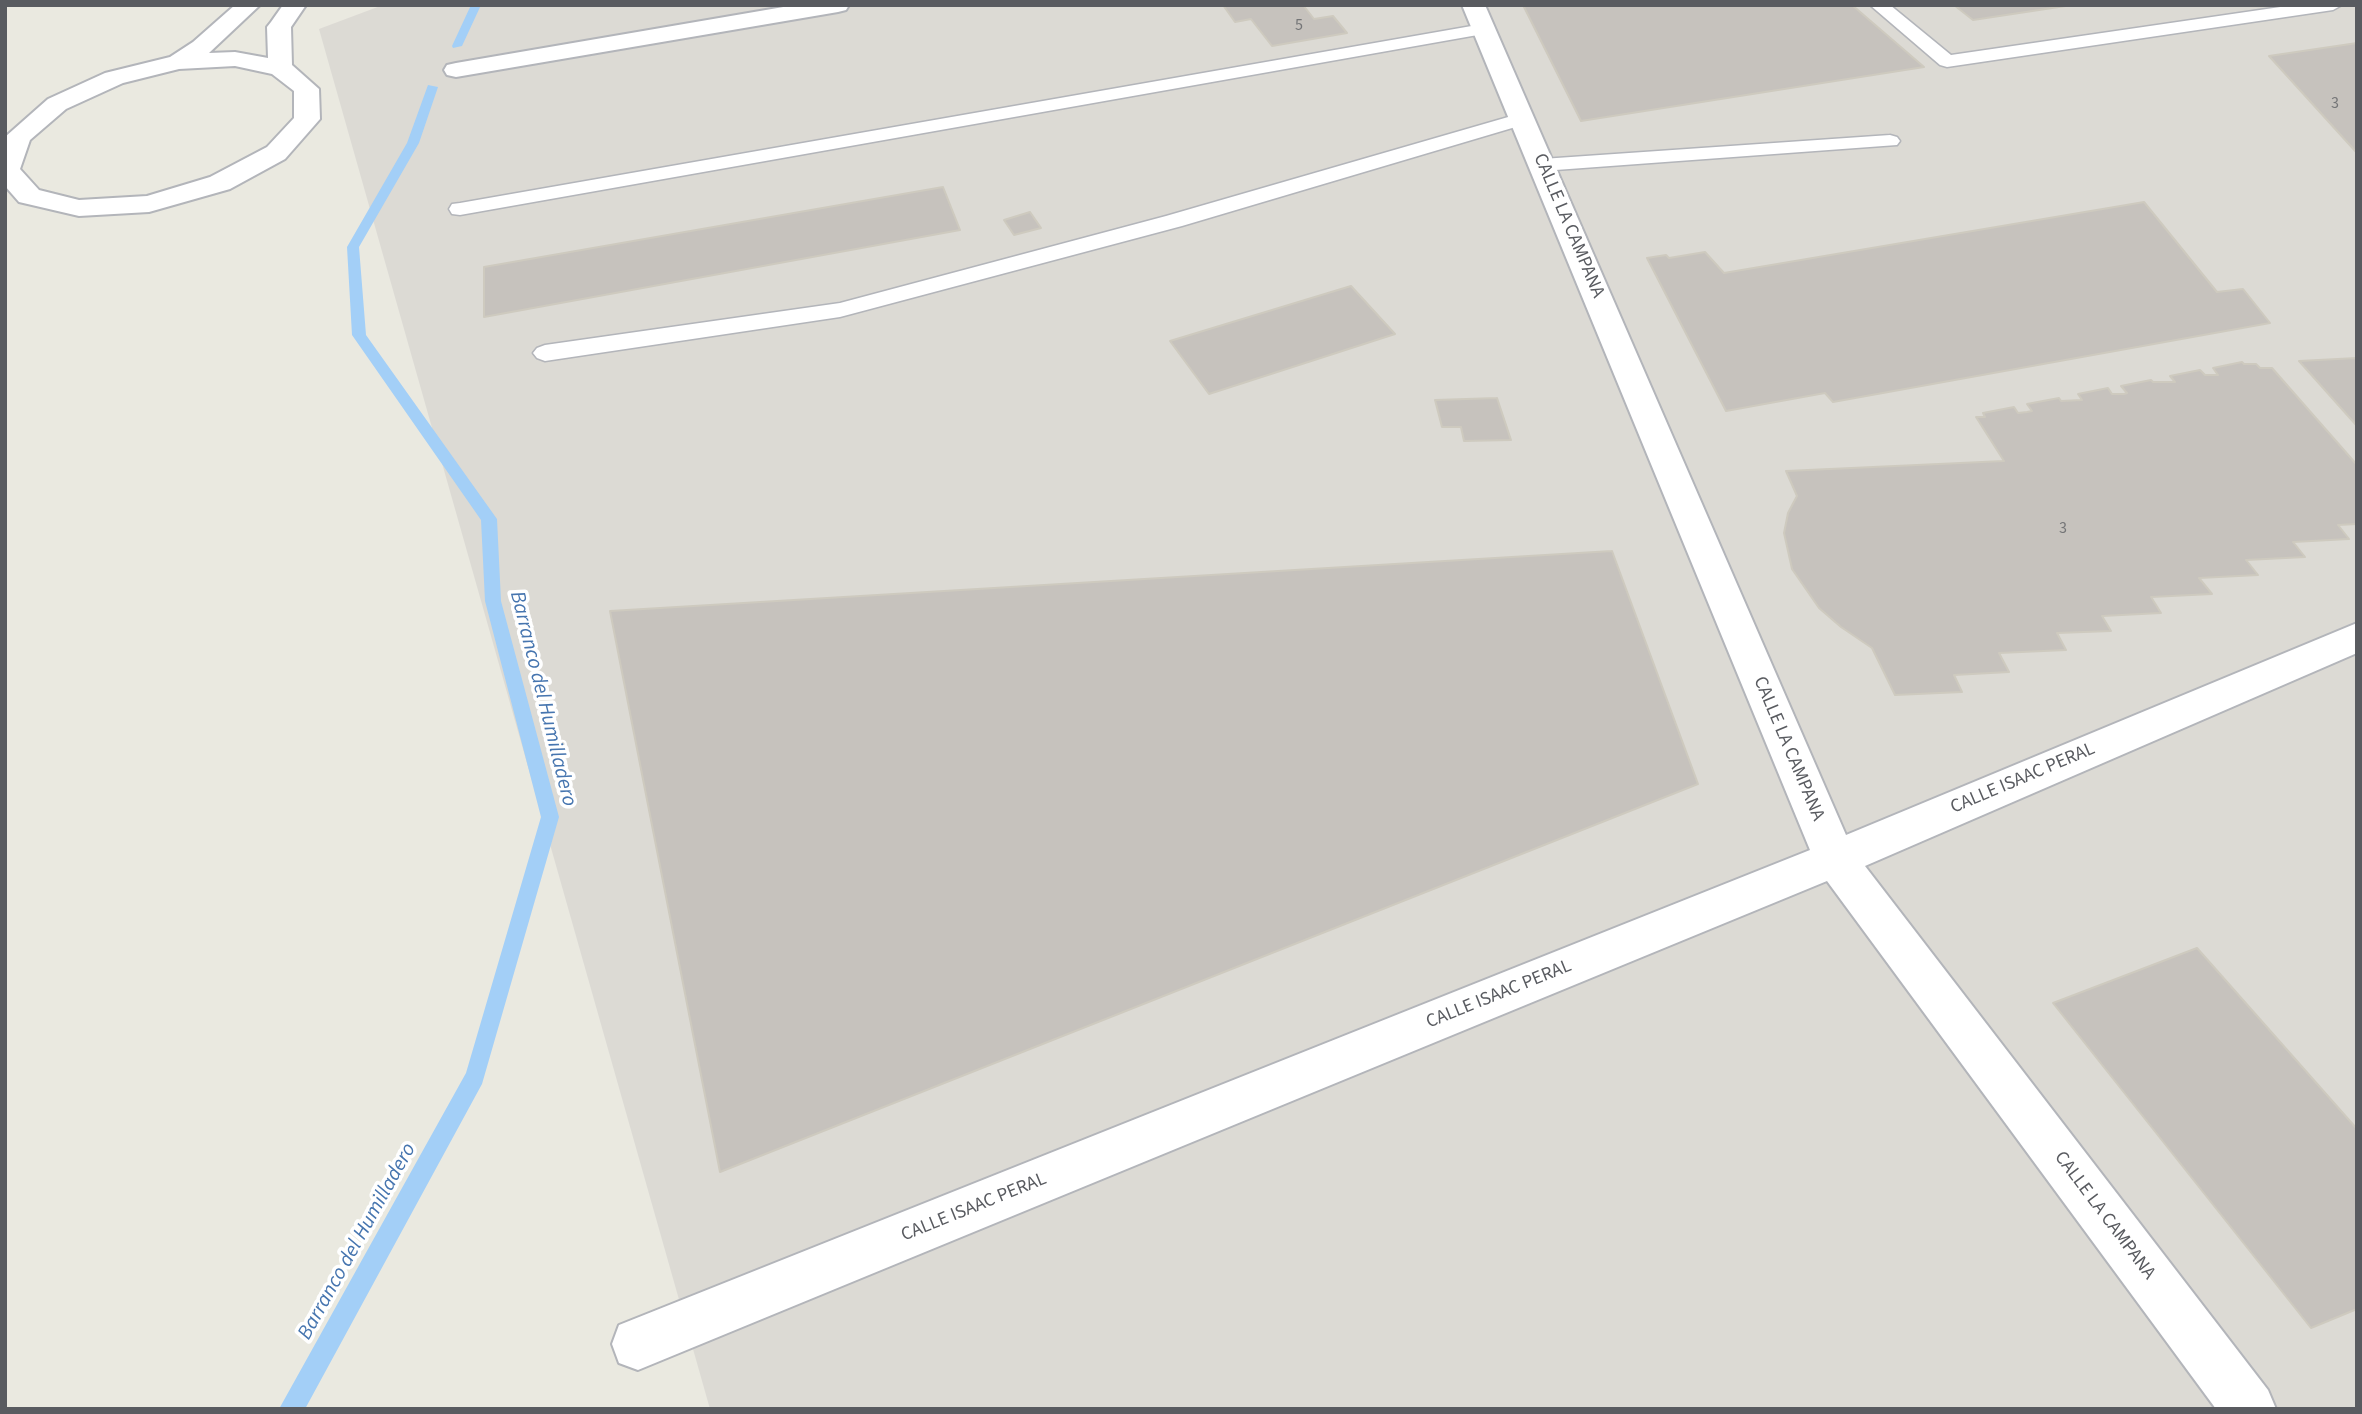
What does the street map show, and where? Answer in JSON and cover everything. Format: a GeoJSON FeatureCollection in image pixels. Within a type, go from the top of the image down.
{"type":"FeatureCollection","features":[{"type":"Feature","properties":{"kind":"street"},"geometry":{"type":"LineString","coordinates":[[179,62],[202,47],[249,5]]}},
{"type":"Feature","properties":{"kind":"street"},"geometry":{"type":"LineString","coordinates":[[281,68],[279,27],[295,5]]}},
{"type":"Feature","properties":{"kind":"street"},"geometry":{"type":"LineString","coordinates":[[456,70],[838,5]]}},
{"type":"Feature","properties":{"kind":"street","name":"CALLE LA CAMPANA"},"geometry":{"type":"LineString","coordinates":[[1478,17],[1835,859],[2249,1409]]}},
{"type":"Feature","properties":{"kind":"street"},"geometry":{"type":"LineString","coordinates":[[236,59],[281,68],[307,89],[307,119],[276,153],[220,183],[149,204],[79,208],[29,196],[6,170],[18,137],[57,104],[114,78],[179,62],[236,59]]}},
{"type":"Feature","properties":{"kind":"street","name":"CALLE ISAAC PERAL"},"geometry":{"type":"LineString","coordinates":[[638,1344],[1835,859],[2357,637]]}},
{"type":"Feature","properties":{"kind":"lane"},"geometry":{"type":"LineString","coordinates":[[1879,5],[1947,61],[2333,5]]}},
{"type":"Feature","properties":{"kind":"lane"},"geometry":{"type":"LineString","coordinates":[[460,209],[1332,57],[1478,17]]}},
{"type":"Feature","properties":{"kind":"lane"},"geometry":{"type":"LineString","coordinates":[[545,353],[840,310],[1174,221],[1522,119]]}},
{"type":"Feature","properties":{"kind":"lane"},"geometry":{"type":"LineString","coordinates":[[1542,165],[1890,141]]}},
{"type":"Feature","properties":{"kind":"shaded area"},"geometry":{"type":"Polygon","coordinates":[[[383,5],[2357,5],[2357,1409],[710,1409],[319,29],[383,5]]]}},
{"type":"Feature","properties":{"kind":"building"},"geometry":{"type":"Polygon","coordinates":[[[1223,5],[1303,5],[1314,19],[1333,16],[1347,33],[1272,46],[1251,19],[1235,22],[1223,5]]]}},
{"type":"Feature","properties":{"kind":"building"},"geometry":{"type":"Polygon","coordinates":[[[1523,5],[1852,5],[1924,67],[1581,121],[1523,5]]]}},
{"type":"Feature","properties":{"kind":"building"},"geometry":{"type":"Polygon","coordinates":[[[1954,5],[2072,5],[1973,20],[1954,5]]]}},
{"type":"Feature","properties":{"kind":"building"},"geometry":{"type":"Polygon","coordinates":[[[2357,43],[2357,153],[2269,56],[2357,43]]]}},
{"type":"Feature","properties":{"kind":"building"},"geometry":{"type":"Polygon","coordinates":[[[943,187],[960,230],[484,317],[484,267],[943,187]]]}},
{"type":"Feature","properties":{"kind":"building"},"geometry":{"type":"Polygon","coordinates":[[[2144,202],[2217,292],[2243,289],[2270,323],[1833,402],[1825,393],[1726,411],[1647,258],[1666,255],[1669,258],[1705,252],[1724,273],[2144,202]]]}},
{"type":"Feature","properties":{"kind":"building"},"geometry":{"type":"Polygon","coordinates":[[[1030,212],[1041,228],[1014,235],[1004,220],[1030,212]]]}},
{"type":"Feature","properties":{"kind":"building"},"geometry":{"type":"Polygon","coordinates":[[[1351,286],[1395,334],[1209,394],[1170,341],[1351,286]]]}},
{"type":"Feature","properties":{"kind":"building"},"geometry":{"type":"Polygon","coordinates":[[[2357,358],[2357,426],[2299,361],[2357,358]]]}},
{"type":"Feature","properties":{"kind":"building"},"geometry":{"type":"Polygon","coordinates":[[[2242,362],[2256,364],[2260,368],[2272,368],[2357,465],[2357,524],[2338,525],[2349,539],[2293,542],[2305,557],[2246,560],[2258,575],[2199,578],[2212,594],[2151,597],[2161,613],[2102,616],[2111,631],[2057,633],[2066,650],[1999,653],[2009,672],[1954,675],[1962,692],[1895,695],[1872,648],[1819,608],[1792,569],[1784,533],[1788,513],[1797,496],[1786,471],[2004,461],[1976,417],[1985,417],[1983,413],[2014,407],[2018,413],[2032,411],[2027,404],[2059,398],[2061,401],[2082,400],[2078,394],[2108,388],[2112,394],[2124,394],[2127,393],[2121,386],[2151,380],[2175,382],[2170,376],[2200,370],[2205,375],[2218,375],[2213,368],[2242,362]]]}},
{"type":"Feature","properties":{"kind":"building"},"geometry":{"type":"Polygon","coordinates":[[[1497,398],[1511,440],[1464,441],[1461,427],[1442,427],[1435,400],[1497,398]]]}},
{"type":"Feature","properties":{"kind":"building"},"geometry":{"type":"Polygon","coordinates":[[[1612,551],[1698,784],[720,1172],[610,611],[1612,551]]]}},
{"type":"Feature","properties":{"kind":"building"},"geometry":{"type":"Polygon","coordinates":[[[2197,948],[2357,1129],[2357,1309],[2311,1328],[2053,1003],[2197,948]]]}},
{"type":"Feature","properties":{"kind":"waterway","name":"Barranco del Humilladero"},"geometry":{"type":"LineString","coordinates":[[457,46],[476,5]]}},
{"type":"Feature","properties":{"kind":"waterway","name":"Barranco del Humilladero"},"geometry":{"type":"LineString","coordinates":[[291,1409],[475,1077],[550,817],[493,601],[489,519],[359,335],[353,247],[413,143],[432,87]]}}]}
